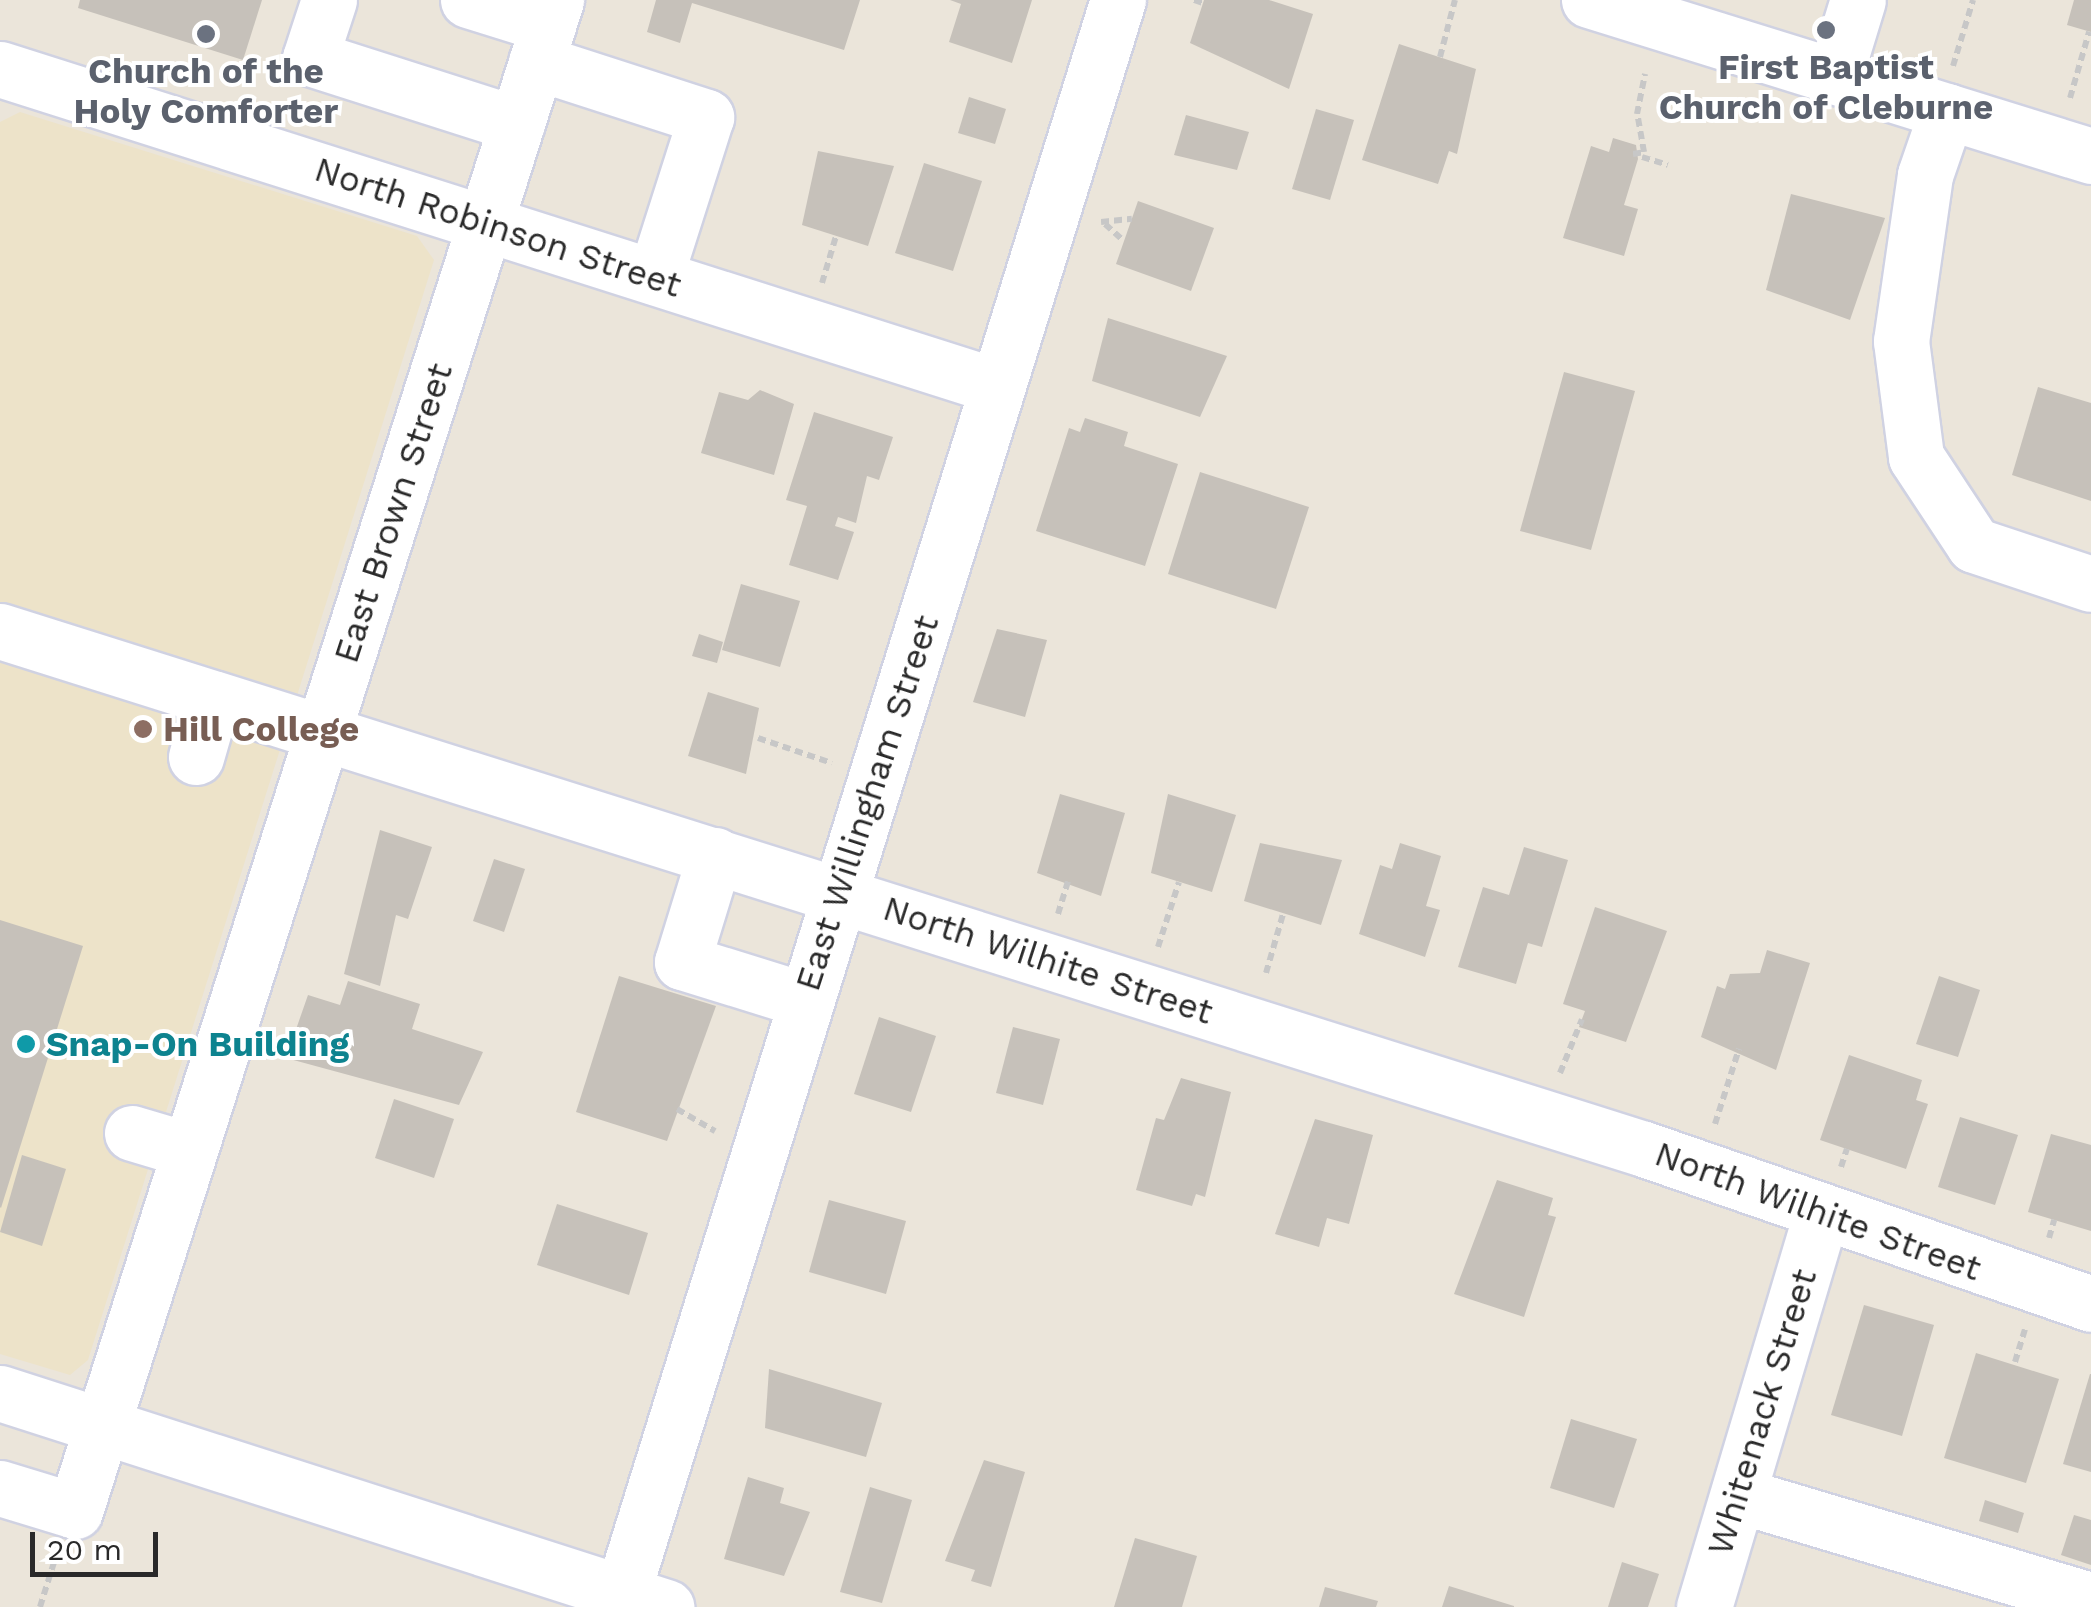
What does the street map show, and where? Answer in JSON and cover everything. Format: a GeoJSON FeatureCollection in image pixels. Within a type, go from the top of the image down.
{"type":"FeatureCollection","features":[{"type":"Feature","properties":{"kind":"street"},"geometry":{"type":"LineString","coordinates":[[329,0],[310,58],[517,124]]}},
{"type":"Feature","properties":{"kind":"street"},"geometry":{"type":"LineString","coordinates":[[468,0],[547,29],[706,116],[655,276]]}},
{"type":"Feature","properties":{"kind":"street","name":"East Willingham Street"},"geometry":{"type":"LineString","coordinates":[[635,1602],[805,1000],[1118,0]]}},
{"type":"Feature","properties":{"kind":"street"},"geometry":{"type":"LineString","coordinates":[[1589,0],[2073,150]]}},
{"type":"Feature","properties":{"kind":"street"},"geometry":{"type":"LineString","coordinates":[[1834,76],[1858,0]]}},
{"type":"Feature","properties":{"kind":"street","name":"East Brown Street"},"geometry":{"type":"LineString","coordinates":[[0,1488],[75,1511],[547,29]]}},
{"type":"Feature","properties":{"kind":"street","name":"North Robinson Street"},"geometry":{"type":"LineString","coordinates":[[0,69],[996,386]]}},
{"type":"Feature","properties":{"kind":"street"},"geometry":{"type":"LineString","coordinates":[[1944,110],[1925,175],[1902,341],[1916,457],[1974,546],[2091,584]]}},
{"type":"Feature","properties":{"kind":"street","name":"North Wilhite Street"},"geometry":{"type":"LineString","coordinates":[[0,631],[1546,1118],[1820,1217],[2091,1304]]}},
{"type":"Feature","properties":{"kind":"street"},"geometry":{"type":"LineString","coordinates":[[196,757],[213,698]]}},
{"type":"Feature","properties":{"kind":"street"},"geometry":{"type":"LineString","coordinates":[[715,855],[682,962],[805,1000]]}},
{"type":"Feature","properties":{"kind":"street"},"geometry":{"type":"LineString","coordinates":[[132,1133],[189,1150]]}},
{"type":"Feature","properties":{"kind":"street","name":"Whitenack Street"},"geometry":{"type":"LineString","coordinates":[[1704,1607],[1820,1217]]}},
{"type":"Feature","properties":{"kind":"street"},"geometry":{"type":"LineString","coordinates":[[0,1394],[635,1602]]}},
{"type":"Feature","properties":{"kind":"street"},"geometry":{"type":"LineString","coordinates":[[1738,1495],[2091,1600]]}},
{"type":"Feature","properties":{"kind":"path"},"geometry":{"type":"LineString","coordinates":[[1194,0],[1204,3]]}},
{"type":"Feature","properties":{"kind":"path"},"geometry":{"type":"LineString","coordinates":[[1440,58],[1455,0]]}},
{"type":"Feature","properties":{"kind":"path"},"geometry":{"type":"LineString","coordinates":[[1944,110],[1973,0]]}},
{"type":"Feature","properties":{"kind":"path"},"geometry":{"type":"LineString","coordinates":[[2073,150],[2089,32]]}},
{"type":"Feature","properties":{"kind":"path"},"geometry":{"type":"LineString","coordinates":[[1642,157],[1646,74]]}},
{"type":"Feature","properties":{"kind":"path"},"geometry":{"type":"LineString","coordinates":[[1633,154],[1668,165]]}},
{"type":"Feature","properties":{"kind":"path"},"geometry":{"type":"LineString","coordinates":[[1124,241],[1103,223],[1132,219]]}},
{"type":"Feature","properties":{"kind":"path"},"geometry":{"type":"LineString","coordinates":[[758,738],[875,778]]}},
{"type":"Feature","properties":{"kind":"path"},"geometry":{"type":"LineString","coordinates":[[1145,991],[1178,882]]}},
{"type":"Feature","properties":{"kind":"path"},"geometry":{"type":"LineString","coordinates":[[1266,973],[1284,914]]}},
{"type":"Feature","properties":{"kind":"path"},"geometry":{"type":"LineString","coordinates":[[1546,1118],[1582,1019]]}},
{"type":"Feature","properties":{"kind":"path"},"geometry":{"type":"LineString","coordinates":[[1700,1172],[1739,1049]]}},
{"type":"Feature","properties":{"kind":"path"},"geometry":{"type":"LineString","coordinates":[[2015,1362],[2028,1323]]}},
{"type":"Feature","properties":{"kind":"shaded area","name":"Hill College"},"geometry":{"type":"Polygon","coordinates":[[[20,112],[417,236],[434,260],[88,1360],[70,1375],[0,1354],[0,122],[20,112]]]}},
{"type":"Feature","properties":{"kind":"building","name":"Church of the Holy Comforter"},"geometry":{"type":"Polygon","coordinates":[[[80,0],[262,0],[243,60],[78,8],[80,0]]]}},
{"type":"Feature","properties":{"kind":"building"},"geometry":{"type":"Polygon","coordinates":[[[656,0],[860,0],[844,50],[692,3],[680,43],[647,32],[656,0]]]}},
{"type":"Feature","properties":{"kind":"building"},"geometry":{"type":"Polygon","coordinates":[[[950,0],[1032,0],[1012,63],[949,42],[961,4],[950,0]]]}},
{"type":"Feature","properties":{"kind":"building"},"geometry":{"type":"Polygon","coordinates":[[[1204,0],[1269,0],[1313,14],[1289,89],[1190,43],[1204,0]]]}},
{"type":"Feature","properties":{"kind":"building"},"geometry":{"type":"Polygon","coordinates":[[[2074,0],[2091,0],[2091,32],[2067,25],[2074,0]]]}},
{"type":"Feature","properties":{"kind":"building"},"geometry":{"type":"Polygon","coordinates":[[[1399,44],[1476,69],[1457,154],[1449,151],[1438,184],[1362,160],[1399,44]]]}},
{"type":"Feature","properties":{"kind":"building"},"geometry":{"type":"Polygon","coordinates":[[[969,97],[1006,109],[995,144],[958,133],[969,97]]]}},
{"type":"Feature","properties":{"kind":"building"},"geometry":{"type":"Polygon","coordinates":[[[1316,109],[1354,120],[1330,200],[1292,189],[1316,109]]]}},
{"type":"Feature","properties":{"kind":"building"},"geometry":{"type":"Polygon","coordinates":[[[1186,115],[1249,132],[1237,170],[1174,155],[1186,115]]]}},
{"type":"Feature","properties":{"kind":"building"},"geometry":{"type":"Polygon","coordinates":[[[1613,138],[1636,145],[1638,159],[1624,205],[1638,209],[1624,256],[1563,238],[1591,146],[1609,152],[1613,138]]]}},
{"type":"Feature","properties":{"kind":"building"},"geometry":{"type":"Polygon","coordinates":[[[818,151],[894,166],[868,246],[802,225],[818,151]]]}},
{"type":"Feature","properties":{"kind":"building"},"geometry":{"type":"Polygon","coordinates":[[[924,163],[982,181],[953,271],[895,253],[924,163]]]}},
{"type":"Feature","properties":{"kind":"building"},"geometry":{"type":"Polygon","coordinates":[[[1791,194],[1885,218],[1850,320],[1766,290],[1791,194]]]}},
{"type":"Feature","properties":{"kind":"building"},"geometry":{"type":"Polygon","coordinates":[[[1138,201],[1214,228],[1191,291],[1116,264],[1138,201]]]}},
{"type":"Feature","properties":{"kind":"building"},"geometry":{"type":"Polygon","coordinates":[[[1108,318],[1227,356],[1200,417],[1092,381],[1108,318]]]}},
{"type":"Feature","properties":{"kind":"building"},"geometry":{"type":"Polygon","coordinates":[[[1564,372],[1635,391],[1591,550],[1520,531],[1564,372]]]}},
{"type":"Feature","properties":{"kind":"building"},"geometry":{"type":"Polygon","coordinates":[[[2038,387],[2091,403],[2091,501],[2012,475],[2038,387]]]}},
{"type":"Feature","properties":{"kind":"building"},"geometry":{"type":"Polygon","coordinates":[[[760,390],[794,404],[774,475],[701,453],[719,392],[748,400],[760,390]]]}},
{"type":"Feature","properties":{"kind":"building"},"geometry":{"type":"Polygon","coordinates":[[[814,412],[893,437],[879,480],[867,476],[856,523],[838,517],[835,526],[854,532],[838,580],[789,565],[807,506],[786,500],[814,412]]]}},
{"type":"Feature","properties":{"kind":"building"},"geometry":{"type":"Polygon","coordinates":[[[1085,418],[1128,432],[1124,446],[1178,464],[1145,566],[1036,531],[1069,428],[1080,432],[1085,418]]]}},
{"type":"Feature","properties":{"kind":"building"},"geometry":{"type":"Polygon","coordinates":[[[1200,472],[1309,507],[1276,609],[1168,574],[1200,472]]]}},
{"type":"Feature","properties":{"kind":"building"},"geometry":{"type":"Polygon","coordinates":[[[741,584],[800,601],[780,667],[722,650],[741,584]]]}},
{"type":"Feature","properties":{"kind":"building"},"geometry":{"type":"Polygon","coordinates":[[[997,629],[1047,640],[1025,717],[973,702],[997,629]]]}},
{"type":"Feature","properties":{"kind":"building"},"geometry":{"type":"Polygon","coordinates":[[[699,634],[723,642],[717,663],[692,656],[699,634]]]}},
{"type":"Feature","properties":{"kind":"building"},"geometry":{"type":"Polygon","coordinates":[[[708,692],[759,708],[746,774],[688,756],[708,692]]]}},
{"type":"Feature","properties":{"kind":"building"},"geometry":{"type":"Polygon","coordinates":[[[1060,794],[1125,813],[1101,896],[1037,873],[1060,794]]]}},
{"type":"Feature","properties":{"kind":"building"},"geometry":{"type":"Polygon","coordinates":[[[1168,794],[1236,815],[1212,892],[1151,873],[1168,794]]]}},
{"type":"Feature","properties":{"kind":"building"},"geometry":{"type":"Polygon","coordinates":[[[380,830],[432,847],[408,919],[396,915],[380,986],[344,974],[380,830]]]}},
{"type":"Feature","properties":{"kind":"building"},"geometry":{"type":"Polygon","coordinates":[[[1260,843],[1342,860],[1321,925],[1244,901],[1260,843]]]}},
{"type":"Feature","properties":{"kind":"building"},"geometry":{"type":"Polygon","coordinates":[[[1400,843],[1441,856],[1426,906],[1440,910],[1425,957],[1359,934],[1380,865],[1392,869],[1400,843]]]}},
{"type":"Feature","properties":{"kind":"building"},"geometry":{"type":"Polygon","coordinates":[[[1524,847],[1568,860],[1542,947],[1528,943],[1516,984],[1458,967],[1483,887],[1509,895],[1524,847]]]}},
{"type":"Feature","properties":{"kind":"building"},"geometry":{"type":"Polygon","coordinates":[[[494,859],[525,869],[504,932],[473,921],[494,859]]]}},
{"type":"Feature","properties":{"kind":"building"},"geometry":{"type":"Polygon","coordinates":[[[1595,907],[1667,931],[1626,1042],[1579,1027],[1585,1011],[1563,1004],[1595,907]]]}},
{"type":"Feature","properties":{"kind":"building","name":"Snap-On Building"},"geometry":{"type":"Polygon","coordinates":[[[0,920],[83,946],[1,1208],[0,1207],[0,920]]]}},
{"type":"Feature","properties":{"kind":"building"},"geometry":{"type":"Polygon","coordinates":[[[1767,950],[1810,963],[1776,1070],[1701,1037],[1717,986],[1725,989],[1730,974],[1760,973],[1767,950]]]}},
{"type":"Feature","properties":{"kind":"building"},"geometry":{"type":"Polygon","coordinates":[[[619,976],[716,1006],[667,1141],[576,1112],[619,976]]]}},
{"type":"Feature","properties":{"kind":"building"},"geometry":{"type":"Polygon","coordinates":[[[1939,976],[1980,990],[1958,1057],[1916,1044],[1939,976]]]}},
{"type":"Feature","properties":{"kind":"building"},"geometry":{"type":"Polygon","coordinates":[[[348,981],[420,1004],[412,1029],[483,1052],[459,1105],[286,1058],[308,995],[340,1005],[348,981]]]}},
{"type":"Feature","properties":{"kind":"building"},"geometry":{"type":"Polygon","coordinates":[[[879,1017],[936,1036],[911,1112],[854,1094],[879,1017]]]}},
{"type":"Feature","properties":{"kind":"building"},"geometry":{"type":"Polygon","coordinates":[[[1013,1027],[1060,1039],[1043,1105],[996,1093],[1013,1027]]]}},
{"type":"Feature","properties":{"kind":"building"},"geometry":{"type":"Polygon","coordinates":[[[1849,1055],[1922,1080],[1916,1100],[1928,1104],[1906,1169],[1820,1140],[1849,1055]]]}},
{"type":"Feature","properties":{"kind":"building"},"geometry":{"type":"Polygon","coordinates":[[[1181,1078],[1231,1092],[1205,1197],[1196,1194],[1192,1206],[1136,1190],[1156,1118],[1164,1120],[1181,1078]]]}},
{"type":"Feature","properties":{"kind":"building"},"geometry":{"type":"Polygon","coordinates":[[[394,1099],[454,1119],[434,1178],[375,1158],[394,1099]]]}},
{"type":"Feature","properties":{"kind":"building"},"geometry":{"type":"Polygon","coordinates":[[[1960,1117],[2018,1135],[1995,1205],[1938,1187],[1960,1117]]]}},
{"type":"Feature","properties":{"kind":"building"},"geometry":{"type":"Polygon","coordinates":[[[1315,1119],[1373,1135],[1349,1224],[1327,1218],[1319,1247],[1275,1234],[1315,1119]]]}},
{"type":"Feature","properties":{"kind":"building"},"geometry":{"type":"Polygon","coordinates":[[[2051,1134],[2091,1145],[2091,1231],[2028,1212],[2051,1134]]]}},
{"type":"Feature","properties":{"kind":"building"},"geometry":{"type":"Polygon","coordinates":[[[22,1155],[66,1169],[42,1246],[0,1232],[22,1155]]]}},
{"type":"Feature","properties":{"kind":"building"},"geometry":{"type":"Polygon","coordinates":[[[1497,1180],[1553,1198],[1548,1215],[1556,1217],[1524,1317],[1454,1294],[1497,1180]]]}},
{"type":"Feature","properties":{"kind":"building"},"geometry":{"type":"Polygon","coordinates":[[[829,1200],[906,1221],[886,1294],[809,1272],[829,1200]]]}},
{"type":"Feature","properties":{"kind":"building"},"geometry":{"type":"Polygon","coordinates":[[[557,1204],[648,1233],[629,1295],[537,1265],[557,1204]]]}},
{"type":"Feature","properties":{"kind":"building"},"geometry":{"type":"Polygon","coordinates":[[[1864,1305],[1934,1325],[1902,1436],[1831,1415],[1864,1305]]]}},
{"type":"Feature","properties":{"kind":"building"},"geometry":{"type":"Polygon","coordinates":[[[1976,1353],[2059,1379],[2026,1483],[1944,1458],[1976,1353]]]}},
{"type":"Feature","properties":{"kind":"building"},"geometry":{"type":"Polygon","coordinates":[[[769,1369],[882,1403],[866,1457],[765,1428],[769,1369]]]}},
{"type":"Feature","properties":{"kind":"building"},"geometry":{"type":"Polygon","coordinates":[[[2091,1374],[2091,1472],[2063,1464],[2091,1374]]]}},
{"type":"Feature","properties":{"kind":"building"},"geometry":{"type":"Polygon","coordinates":[[[1571,1419],[1637,1439],[1614,1508],[1550,1488],[1571,1419]]]}},
{"type":"Feature","properties":{"kind":"building"},"geometry":{"type":"Polygon","coordinates":[[[984,1460],[1025,1472],[991,1587],[971,1581],[975,1570],[945,1561],[984,1460]]]}},
{"type":"Feature","properties":{"kind":"building"},"geometry":{"type":"Polygon","coordinates":[[[748,1477],[784,1488],[780,1503],[810,1512],[784,1576],[724,1559],[748,1477]]]}},
{"type":"Feature","properties":{"kind":"building"},"geometry":{"type":"Polygon","coordinates":[[[870,1487],[912,1500],[882,1603],[840,1592],[870,1487]]]}},
{"type":"Feature","properties":{"kind":"building"},"geometry":{"type":"Polygon","coordinates":[[[1985,1500],[2024,1513],[2018,1533],[1979,1521],[1985,1500]]]}},
{"type":"Feature","properties":{"kind":"building"},"geometry":{"type":"Polygon","coordinates":[[[2074,1515],[2091,1520],[2091,1565],[2061,1555],[2074,1515]]]}},
{"type":"Feature","properties":{"kind":"building"},"geometry":{"type":"Polygon","coordinates":[[[1135,1538],[1197,1556],[1182,1607],[1114,1607],[1135,1538]]]}},
{"type":"Feature","properties":{"kind":"building"},"geometry":{"type":"Polygon","coordinates":[[[1622,1562],[1659,1574],[1648,1607],[1608,1607],[1622,1562]]]}},
{"type":"Feature","properties":{"kind":"building"},"geometry":{"type":"Polygon","coordinates":[[[1449,1586],[1514,1606],[1514,1607],[1442,1607],[1449,1586]]]}},
{"type":"Feature","properties":{"kind":"building"},"geometry":{"type":"Polygon","coordinates":[[[1325,1587],[1378,1601],[1376,1607],[1319,1607],[1325,1587]]]}},
{"type":"Feature","properties":{"kind":"place","name":"First Baptist Church of Cleburne"},"geometry":{"type":"Point","coordinates":[1826,30]}},
{"type":"Feature","properties":{"kind":"place","name":"Church of the Holy Comforter"},"geometry":{"type":"Point","coordinates":[206,34]}},
{"type":"Feature","properties":{"kind":"place","name":"Hill College"},"geometry":{"type":"Point","coordinates":[143,729]}},
{"type":"Feature","properties":{"kind":"place","name":"Snap-On Building"},"geometry":{"type":"Point","coordinates":[26,1044]}}]}
